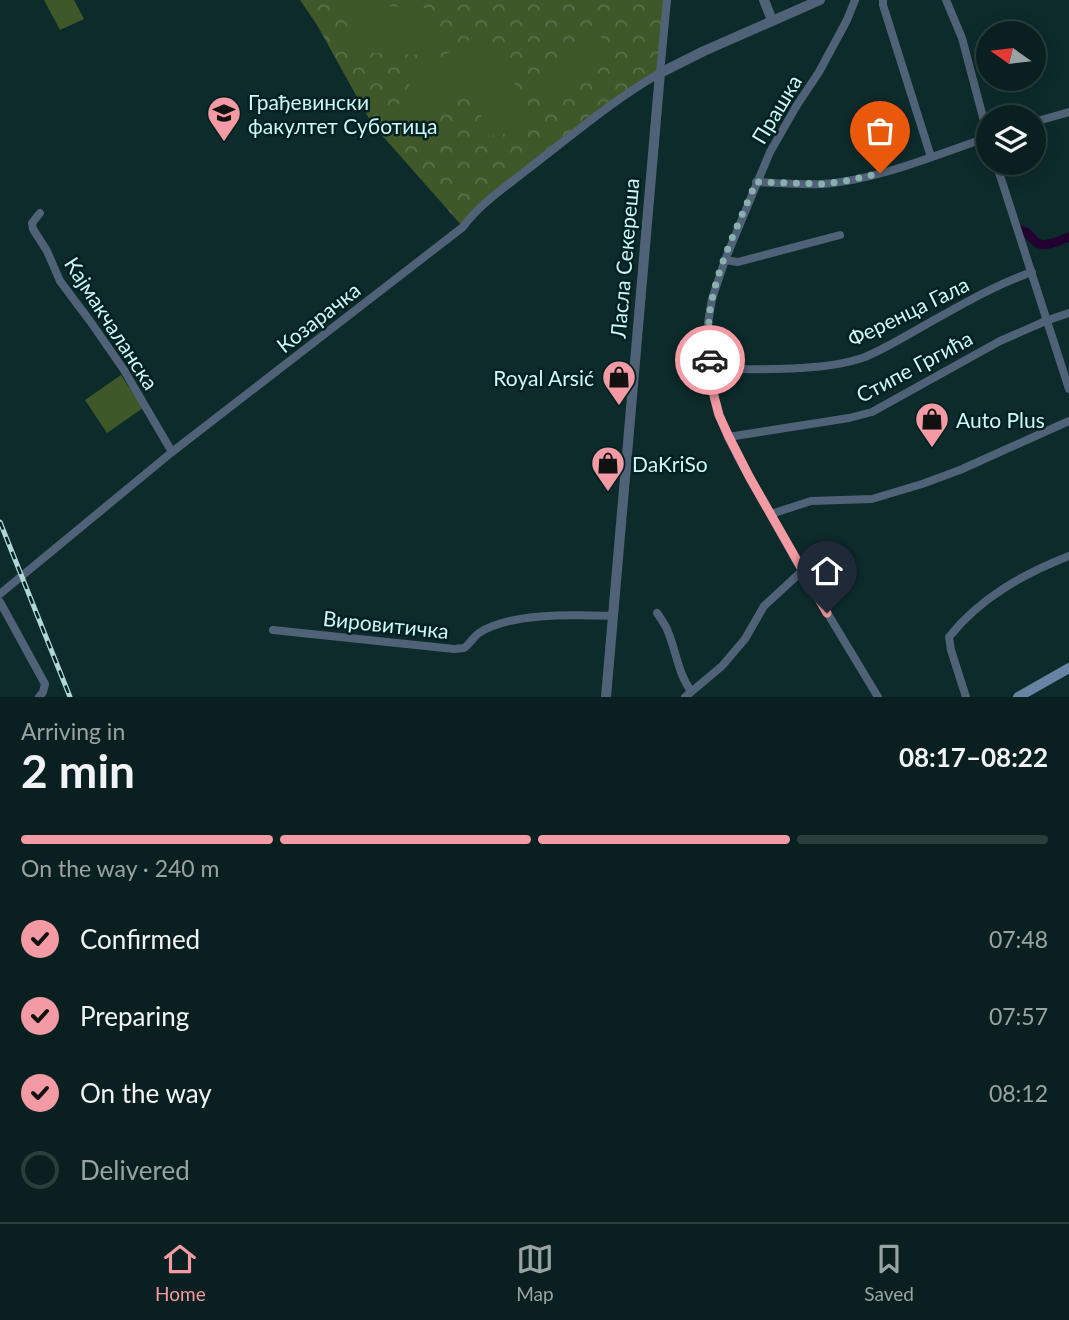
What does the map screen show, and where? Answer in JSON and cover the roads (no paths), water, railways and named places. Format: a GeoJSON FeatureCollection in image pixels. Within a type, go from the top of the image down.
{"type":"FeatureCollection","features":[{"type":"Feature","properties":{"kind":"main road"},"geometry":{"type":"LineString","coordinates":[[1018,697],[1069,668]]}},
{"type":"Feature","properties":{"kind":"street"},"geometry":{"type":"LineString","coordinates":[[660,73],[667,0]]}},
{"type":"Feature","properties":{"kind":"street"},"geometry":{"type":"LineString","coordinates":[[764,0],[772,20]]}},
{"type":"Feature","properties":{"kind":"street"},"geometry":{"type":"LineString","coordinates":[[660,73],[820,0]]}},
{"type":"Feature","properties":{"kind":"street","name":"Прашка"},"geometry":{"type":"LineString","coordinates":[[855,0],[819,72],[770,152],[756,182],[725,260],[712,299],[708,323],[714,396],[719,415],[744,469],[878,697]]}},
{"type":"Feature","properties":{"kind":"street"},"geometry":{"type":"LineString","coordinates":[[883,0],[931,157]]}},
{"type":"Feature","properties":{"kind":"street"},"geometry":{"type":"LineString","coordinates":[[946,0],[962,38],[979,105]]}},
{"type":"Feature","properties":{"kind":"street","name":"Козарачка"},"geometry":{"type":"LineString","coordinates":[[0,594],[172,452],[463,227],[479,209],[564,141],[660,73]]}},
{"type":"Feature","properties":{"kind":"street","name":"Ласла Секереша"},"geometry":{"type":"LineString","coordinates":[[606,697],[660,73]]}},
{"type":"Feature","properties":{"kind":"street"},"geometry":{"type":"LineString","coordinates":[[1046,118],[1069,111]]}},
{"type":"Feature","properties":{"kind":"street"},"geometry":{"type":"LineString","coordinates":[[756,182],[823,184],[851,180],[976,142]]}},
{"type":"Feature","properties":{"kind":"street"},"geometry":{"type":"LineString","coordinates":[[1000,175],[1069,389]]}},
{"type":"Feature","properties":{"kind":"street","name":"Кајмакчаланска"},"geometry":{"type":"LineString","coordinates":[[40,213],[32,223],[33,229],[47,251],[60,281],[124,370],[172,452]]}},
{"type":"Feature","properties":{"kind":"street"},"geometry":{"type":"LineString","coordinates":[[725,260],[738,262],[840,235]]}},
{"type":"Feature","properties":{"kind":"street","name":"Ференца Гала"},"geometry":{"type":"LineString","coordinates":[[711,369],[809,367],[864,357],[1016,277],[1032,272]]}},
{"type":"Feature","properties":{"kind":"street","name":"Стипе Гргића"},"geometry":{"type":"LineString","coordinates":[[729,437],[872,412],[1000,341],[1069,313]]}},
{"type":"Feature","properties":{"kind":"street"},"geometry":{"type":"LineString","coordinates":[[771,514],[811,501],[872,499],[922,484],[960,470],[1069,421]]}},
{"type":"Feature","properties":{"kind":"street"},"geometry":{"type":"LineString","coordinates":[[966,697],[949,637],[960,624],[1005,586],[1069,556]]}},
{"type":"Feature","properties":{"kind":"street"},"geometry":{"type":"LineString","coordinates":[[657,612],[666,627],[688,694],[734,653],[764,606],[802,570]]}},
{"type":"Feature","properties":{"kind":"street"},"geometry":{"type":"LineString","coordinates":[[0,603],[45,684],[39,697]]}},
{"type":"Feature","properties":{"kind":"street","name":"Вировитичка"},"geometry":{"type":"LineString","coordinates":[[273,630],[454,649],[464,648],[477,634],[506,622],[562,615],[612,616]]}},
{"type":"Feature","properties":{"kind":"waterway"},"geometry":{"type":"LineString","coordinates":[[1018,229],[1043,245],[1069,237]]}},
{"type":"Feature","properties":{"kind":"railway"},"geometry":{"type":"LineString","coordinates":[[0,522],[70,697]]}},
{"type":"Feature","properties":{"kind":"place","name":"Грађевински факултет Суботица"},"geometry":{"type":"Point","coordinates":[224,143]}},
{"type":"Feature","properties":{"kind":"place","name":"Royal Arsić"},"geometry":{"type":"Point","coordinates":[619,407]}},
{"type":"Feature","properties":{"kind":"place","name":"Auto Plus"},"geometry":{"type":"Point","coordinates":[932,449]}},
{"type":"Feature","properties":{"kind":"place","name":"DaKriSo"},"geometry":{"type":"Point","coordinates":[608,493]}}]}
